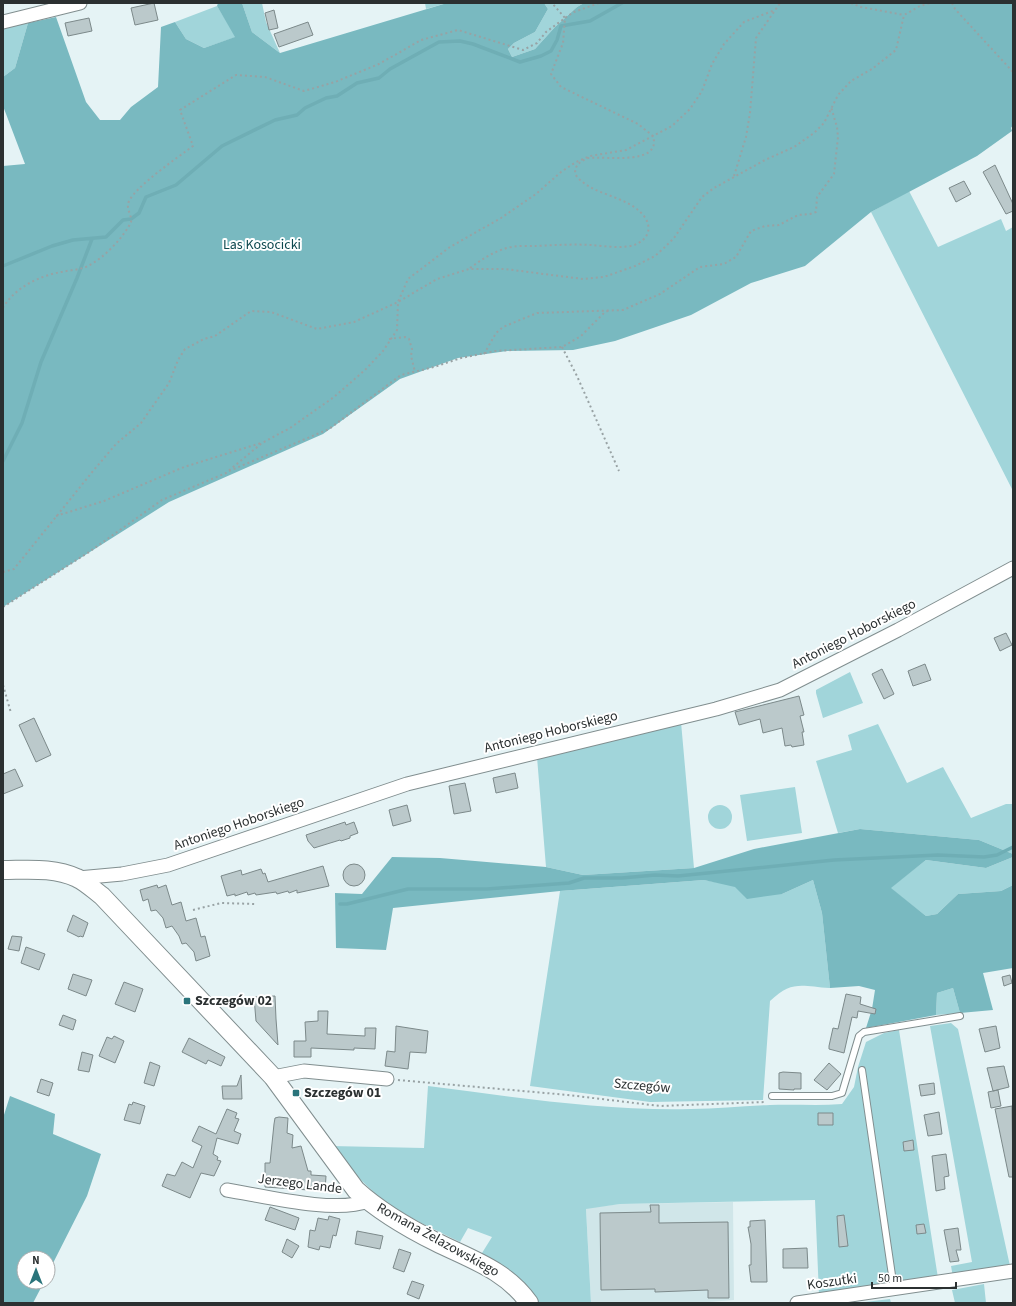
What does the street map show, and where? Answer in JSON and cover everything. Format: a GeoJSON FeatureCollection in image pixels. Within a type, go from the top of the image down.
{"type":"FeatureCollection","features":[{"type":"Feature","properties":{"kind":"street"},"geometry":{"type":"LineString","coordinates":[[3,22],[80,3]]}},
{"type":"Feature","properties":{"kind":"street","name":"Antoniego Hoborskiego"},"geometry":{"type":"LineString","coordinates":[[78,878],[122,874],[168,864],[407,784],[716,709],[780,690],[898,630],[1013,568]]}},
{"type":"Feature","properties":{"kind":"street","name":"Romana Żelazowskiego"},"geometry":{"type":"LineString","coordinates":[[3,870],[35,870],[62,873],[78,878],[102,896],[273,1077],[356,1190],[368,1201],[435,1241],[492,1268],[519,1290],[529,1303]]}},
{"type":"Feature","properties":{"kind":"street"},"geometry":{"type":"LineString","coordinates":[[273,1077],[304,1071],[387,1079]]}},
{"type":"Feature","properties":{"kind":"street","name":"Jerzego Lande"},"geometry":{"type":"LineString","coordinates":[[228,1190],[333,1206],[357,1205],[368,1201]]}},
{"type":"Feature","properties":{"kind":"street","name":"Koszutki"},"geometry":{"type":"LineString","coordinates":[[797,1303],[1013,1271]]}},
{"type":"Feature","properties":{"kind":"lane"},"geometry":{"type":"LineString","coordinates":[[772,1096],[832,1096],[842,1093],[859,1036],[864,1032],[960,1016]]}},
{"type":"Feature","properties":{"kind":"lane"},"geometry":{"type":"LineString","coordinates":[[862,1070],[894,1289]]}},
{"type":"Feature","properties":{"kind":"path"},"geometry":{"type":"LineString","coordinates":[[469,269],[482,259],[505,248],[578,244],[615,246],[634,245],[643,240],[648,234],[649,228],[644,216],[615,196],[585,184],[575,174],[575,169],[580,162],[588,158],[640,157],[652,150],[654,145],[652,136],[638,124],[561,87],[551,74],[563,43],[565,18],[552,3]]}},
{"type":"Feature","properties":{"kind":"path"},"geometry":{"type":"LineString","coordinates":[[3,308],[6,303],[24,286],[48,275],[88,266],[117,242],[131,222],[128,206],[130,201],[150,178],[193,146],[180,110],[236,75],[265,78],[304,91],[335,82],[379,64],[421,40],[458,30],[523,50],[537,43],[546,32],[574,12],[599,3]]}},
{"type":"Feature","properties":{"kind":"path"},"geometry":{"type":"LineString","coordinates":[[734,176],[746,137],[750,113],[756,38],[780,3]]}},
{"type":"Feature","properties":{"kind":"path"},"geometry":{"type":"LineString","coordinates":[[850,3],[861,7],[904,15],[920,6],[930,3]]}},
{"type":"Feature","properties":{"kind":"path"},"geometry":{"type":"LineString","coordinates":[[952,3],[1013,72]]}},
{"type":"Feature","properties":{"kind":"path"},"geometry":{"type":"LineString","coordinates":[[55,517],[104,501],[184,467],[262,443],[290,428],[334,397],[365,370],[390,339],[398,327],[398,302],[408,279],[450,247],[513,210],[536,194],[561,172],[590,156],[626,150],[672,126],[690,109],[702,91],[712,64],[724,44],[744,22],[775,10]]}},
{"type":"Feature","properties":{"kind":"path"},"geometry":{"type":"LineString","coordinates":[[3,572],[14,569],[116,444],[141,423],[169,383],[178,360],[185,349],[204,339],[215,336],[251,310],[271,312],[317,329],[354,322],[398,302],[437,279],[469,269],[505,269],[583,279],[604,277],[655,256],[674,238],[702,197],[734,176],[805,141],[824,123],[838,96],[851,81],[872,69],[896,50],[904,15]]}},
{"type":"Feature","properties":{"kind":"path"},"geometry":{"type":"LineString","coordinates":[[484,354],[496,333],[503,327],[537,313],[624,310],[660,294],[700,267],[724,264],[736,257],[751,231],[765,226],[779,225],[798,215],[816,212],[817,198],[834,174],[838,137],[832,107]]}},
{"type":"Feature","properties":{"kind":"path"},"geometry":{"type":"LineString","coordinates":[[3,607],[89,552],[162,500],[329,429],[401,375],[461,358],[506,350],[562,347],[581,336],[604,313],[610,310]]}},
{"type":"Feature","properties":{"kind":"path"},"geometry":{"type":"LineString","coordinates":[[390,339],[405,337],[409,339],[412,347],[411,356],[415,372]]}},
{"type":"Feature","properties":{"kind":"path"},"geometry":{"type":"LineString","coordinates":[[562,347],[577,376],[618,471]]}},
{"type":"Feature","properties":{"kind":"path"},"geometry":{"type":"LineString","coordinates":[[226,473],[262,443]]}},
{"type":"Feature","properties":{"kind":"path"},"geometry":{"type":"LineString","coordinates":[[3,685],[11,713]]}},
{"type":"Feature","properties":{"kind":"path"},"geometry":{"type":"LineString","coordinates":[[193,910],[221,903],[255,904]]}},
{"type":"Feature","properties":{"kind":"path","name":"Szczegów"},"geometry":{"type":"LineString","coordinates":[[387,1079],[560,1094],[660,1106],[768,1102],[772,1096]]}},
{"type":"Feature","properties":{"kind":"shaded area"},"geometry":{"type":"Polygon","coordinates":[[[242,3],[262,3],[266,22],[280,53],[252,32],[242,3]]]}},
{"type":"Feature","properties":{"kind":"shaded area"},"geometry":{"type":"Polygon","coordinates":[[[425,3],[447,3],[426,9],[425,3]]]}},
{"type":"Feature","properties":{"kind":"shaded area"},"geometry":{"type":"Polygon","coordinates":[[[544,3],[584,3],[577,7],[555,27],[535,49],[512,57],[508,49],[514,43],[535,32],[548,9],[544,3]]]}},
{"type":"Feature","properties":{"kind":"shaded area"},"geometry":{"type":"Polygon","coordinates":[[[217,6],[236,37],[204,48],[186,39],[175,22],[217,6]]]}},
{"type":"Feature","properties":{"kind":"shaded area"},"geometry":{"type":"Polygon","coordinates":[[[26,22],[28,23],[15,68],[3,77],[3,27],[26,22]]]}},
{"type":"Feature","properties":{"kind":"shaded area"},"geometry":{"type":"Polygon","coordinates":[[[909,191],[938,247],[1001,219],[1006,231],[1013,227],[1013,491],[871,212],[909,191]]]}},
{"type":"Feature","properties":{"kind":"shaded area"},"geometry":{"type":"Polygon","coordinates":[[[850,672],[863,703],[823,718],[816,690],[850,672]]]}},
{"type":"Feature","properties":{"kind":"shaded area"},"geometry":{"type":"Polygon","coordinates":[[[681,722],[694,868],[583,875],[546,867],[537,757],[681,722]]]}},
{"type":"Feature","properties":{"kind":"shaded area"},"geometry":{"type":"Polygon","coordinates":[[[878,724],[907,783],[943,767],[971,818],[1006,804],[1013,804],[1013,854],[979,840],[860,829],[838,833],[816,761],[852,750],[848,735],[878,724]]]}},
{"type":"Feature","properties":{"kind":"shaded area"},"geometry":{"type":"Polygon","coordinates":[[[795,787],[802,833],[747,841],[740,795],[795,787]]]}},
{"type":"Feature","properties":{"kind":"shaded area"},"geometry":{"type":"Polygon","coordinates":[[[715,805],[725,805],[732,812],[732,822],[725,829],[715,829],[708,822],[708,812],[715,805]]]}},
{"type":"Feature","properties":{"kind":"shaded area"},"geometry":{"type":"Polygon","coordinates":[[[1013,857],[1013,885],[1001,891],[958,894],[937,914],[926,916],[890,888],[926,860],[986,868],[1013,857]]]}},
{"type":"Feature","properties":{"kind":"shaded area"},"geometry":{"type":"Polygon","coordinates":[[[704,880],[782,894],[813,880],[822,913],[830,988],[804,986],[791,987],[778,994],[770,1001],[763,1100],[650,1102],[530,1086],[560,891],[704,880]]]}},
{"type":"Feature","properties":{"kind":"shaded area"},"geometry":{"type":"Polygon","coordinates":[[[953,988],[960,1013],[936,1015],[937,993],[953,988]]]}},
{"type":"Feature","properties":{"kind":"shaded area"},"geometry":{"type":"Polygon","coordinates":[[[951,1023],[958,1029],[1010,1266],[953,1277],[951,1266],[972,1262],[930,1026],[951,1023]]]}},
{"type":"Feature","properties":{"kind":"shaded area"},"geometry":{"type":"Polygon","coordinates":[[[899,1030],[938,1278],[819,1295],[815,1200],[620,1204],[586,1209],[591,1303],[534,1303],[477,1257],[482,1253],[492,1237],[468,1228],[460,1242],[410,1217],[382,1199],[368,1187],[331,1146],[424,1148],[428,1086],[526,1099],[625,1108],[701,1109],[770,1105],[842,1104],[854,1087],[858,1067],[866,1042],[884,1033],[899,1030]]]}},
{"type":"Feature","properties":{"kind":"shaded area"},"geometry":{"type":"Polygon","coordinates":[[[733,1202],[734,1300],[697,1303],[591,1303],[586,1208],[620,1204],[733,1202]]]}},
{"type":"Feature","properties":{"kind":"shaded area"},"geometry":{"type":"Polygon","coordinates":[[[984,1284],[986,1303],[955,1303],[952,1290],[984,1284]]]}},
{"type":"Feature","properties":{"kind":"shaded area"},"geometry":{"type":"Polygon","coordinates":[[[890,1299],[891,1303],[857,1303],[890,1299]]]}},
{"type":"Feature","properties":{"kind":"green space","name":"Las Kosocicki"},"geometry":{"type":"Polygon","coordinates":[[[218,3],[242,3],[252,32],[280,53],[447,3],[544,3],[548,9],[535,32],[514,43],[508,49],[512,57],[535,49],[555,27],[577,7],[584,3],[1013,3],[1013,125],[1011,128],[1012,131],[977,156],[871,212],[805,266],[751,283],[691,315],[615,341],[573,350],[507,351],[458,358],[400,379],[323,434],[169,502],[3,607],[3,166],[25,164],[3,106],[3,77],[15,68],[28,23],[56,17],[86,102],[100,120],[120,120],[131,107],[158,87],[161,27],[175,22],[186,39],[204,48],[235,37],[217,6],[218,3]]]}},
{"type":"Feature","properties":{"kind":"green space"},"geometry":{"type":"Polygon","coordinates":[[[860,829],[979,840],[1013,854],[1013,857],[986,868],[926,860],[891,888],[926,916],[937,914],[958,894],[1001,891],[1013,885],[1013,968],[983,973],[993,1010],[960,1013],[953,988],[937,993],[936,1015],[866,1028],[872,1009],[875,990],[859,986],[830,988],[822,913],[813,880],[782,894],[747,899],[735,887],[704,880],[560,891],[393,908],[386,950],[336,948],[335,893],[362,894],[392,857],[440,858],[546,867],[583,875],[694,868],[754,849],[860,829]]]}},
{"type":"Feature","properties":{"kind":"green space"},"geometry":{"type":"Polygon","coordinates":[[[10,1096],[55,1114],[53,1134],[101,1154],[87,1196],[56,1257],[56,1250],[16,1250],[16,1290],[40,1290],[33,1303],[3,1303],[3,1118],[10,1096]]]}},
{"type":"Feature","properties":{"kind":"building"},"geometry":{"type":"Polygon","coordinates":[[[154,3],[158,20],[135,25],[131,8],[154,3]]]}},
{"type":"Feature","properties":{"kind":"building"},"geometry":{"type":"Polygon","coordinates":[[[274,10],[278,28],[269,30],[265,13],[274,10]]]}},
{"type":"Feature","properties":{"kind":"building"},"geometry":{"type":"Polygon","coordinates":[[[89,18],[92,31],[68,36],[65,23],[89,18]]]}},
{"type":"Feature","properties":{"kind":"building"},"geometry":{"type":"Polygon","coordinates":[[[308,22],[313,35],[279,47],[274,34],[308,22]]]}},
{"type":"Feature","properties":{"kind":"building"},"geometry":{"type":"Polygon","coordinates":[[[995,165],[1013,204],[1013,211],[1006,214],[983,172],[995,165]]]}},
{"type":"Feature","properties":{"kind":"building"},"geometry":{"type":"Polygon","coordinates":[[[964,181],[971,194],[956,202],[949,188],[964,181]]]}},
{"type":"Feature","properties":{"kind":"building"},"geometry":{"type":"Polygon","coordinates":[[[1006,633],[1012,645],[1000,651],[994,638],[1006,633]]]}},
{"type":"Feature","properties":{"kind":"building"},"geometry":{"type":"Polygon","coordinates":[[[925,664],[931,680],[913,686],[908,671],[925,664]]]}},
{"type":"Feature","properties":{"kind":"building"},"geometry":{"type":"Polygon","coordinates":[[[882,669],[894,694],[884,699],[872,674],[882,669]]]}},
{"type":"Feature","properties":{"kind":"building"},"geometry":{"type":"Polygon","coordinates":[[[799,696],[804,715],[800,716],[804,732],[802,732],[804,745],[792,747],[791,745],[785,746],[782,728],[763,733],[760,719],[739,725],[735,712],[799,696]]]}},
{"type":"Feature","properties":{"kind":"building"},"geometry":{"type":"Polygon","coordinates":[[[34,718],[51,755],[36,762],[19,725],[34,718]]]}},
{"type":"Feature","properties":{"kind":"building"},"geometry":{"type":"Polygon","coordinates":[[[15,769],[23,786],[3,794],[3,774],[15,769]]]}},
{"type":"Feature","properties":{"kind":"building"},"geometry":{"type":"Polygon","coordinates":[[[515,773],[518,788],[496,793],[493,778],[515,773]]]}},
{"type":"Feature","properties":{"kind":"building"},"geometry":{"type":"Polygon","coordinates":[[[465,783],[471,811],[454,814],[449,786],[465,783]]]}},
{"type":"Feature","properties":{"kind":"building"},"geometry":{"type":"Polygon","coordinates":[[[407,805],[411,821],[393,826],[389,810],[407,805]]]}},
{"type":"Feature","properties":{"kind":"building"},"geometry":{"type":"Polygon","coordinates":[[[345,822],[346,825],[354,822],[358,833],[350,836],[350,838],[314,848],[308,841],[306,835],[345,822]]]}},
{"type":"Feature","properties":{"kind":"building"},"geometry":{"type":"Polygon","coordinates":[[[354,864],[362,867],[365,875],[362,883],[354,886],[346,883],[343,875],[346,867],[354,864]]]}},
{"type":"Feature","properties":{"kind":"building"},"geometry":{"type":"Polygon","coordinates":[[[323,866],[329,886],[297,893],[297,890],[289,893],[288,891],[277,894],[276,892],[256,895],[255,893],[248,895],[247,892],[235,896],[235,894],[227,896],[221,876],[241,870],[242,875],[261,869],[263,874],[265,873],[268,882],[323,866]]]}},
{"type":"Feature","properties":{"kind":"building"},"geometry":{"type":"Polygon","coordinates":[[[157,885],[158,888],[166,885],[172,905],[181,902],[186,921],[196,918],[201,937],[205,936],[210,956],[196,961],[194,952],[186,943],[182,944],[179,936],[172,926],[166,928],[163,918],[156,910],[151,911],[148,899],[143,901],[140,890],[157,885]]]}},
{"type":"Feature","properties":{"kind":"building"},"geometry":{"type":"Polygon","coordinates":[[[73,915],[88,923],[83,937],[79,937],[67,931],[73,915]]]}},
{"type":"Feature","properties":{"kind":"building"},"geometry":{"type":"Polygon","coordinates":[[[12,936],[22,937],[19,951],[8,949],[12,936]]]}},
{"type":"Feature","properties":{"kind":"building"},"geometry":{"type":"Polygon","coordinates":[[[26,947],[45,954],[39,970],[21,963],[26,947]]]}},
{"type":"Feature","properties":{"kind":"building"},"geometry":{"type":"Polygon","coordinates":[[[73,974],[92,980],[86,996],[68,989],[73,974]]]}},
{"type":"Feature","properties":{"kind":"building"},"geometry":{"type":"Polygon","coordinates":[[[1010,975],[1012,983],[1004,986],[1002,977],[1010,975]]]}},
{"type":"Feature","properties":{"kind":"building"},"geometry":{"type":"Polygon","coordinates":[[[124,982],[143,989],[135,1012],[115,1004],[124,982]]]}},
{"type":"Feature","properties":{"kind":"building"},"geometry":{"type":"Polygon","coordinates":[[[846,994],[861,997],[860,1004],[876,1009],[875,1014],[858,1011],[857,1018],[852,1017],[844,1053],[829,1049],[829,1046],[833,1028],[838,1029],[846,994]]]}},
{"type":"Feature","properties":{"kind":"building"},"geometry":{"type":"Polygon","coordinates":[[[275,996],[278,1045],[256,1021],[254,997],[275,996]]]}},
{"type":"Feature","properties":{"kind":"building"},"geometry":{"type":"Polygon","coordinates":[[[318,1011],[328,1011],[327,1034],[365,1036],[365,1028],[376,1028],[375,1049],[354,1048],[354,1050],[311,1048],[311,1057],[294,1057],[294,1041],[306,1041],[305,1022],[318,1021],[318,1011]]]}},
{"type":"Feature","properties":{"kind":"building"},"geometry":{"type":"Polygon","coordinates":[[[63,1015],[76,1020],[73,1030],[59,1025],[63,1015]]]}},
{"type":"Feature","properties":{"kind":"building"},"geometry":{"type":"Polygon","coordinates":[[[396,1026],[428,1031],[426,1053],[410,1052],[408,1069],[385,1066],[387,1051],[395,1052],[396,1026]]]}},
{"type":"Feature","properties":{"kind":"building"},"geometry":{"type":"Polygon","coordinates":[[[996,1026],[1000,1048],[985,1052],[979,1029],[996,1026]]]}},
{"type":"Feature","properties":{"kind":"building"},"geometry":{"type":"Polygon","coordinates":[[[114,1036],[124,1041],[115,1063],[99,1056],[107,1037],[112,1039],[114,1036]]]}},
{"type":"Feature","properties":{"kind":"building"},"geometry":{"type":"Polygon","coordinates":[[[189,1038],[225,1057],[221,1066],[208,1060],[206,1064],[182,1052],[189,1038]]]}},
{"type":"Feature","properties":{"kind":"building"},"geometry":{"type":"Polygon","coordinates":[[[82,1052],[93,1055],[89,1072],[78,1070],[82,1052]]]}},
{"type":"Feature","properties":{"kind":"building"},"geometry":{"type":"Polygon","coordinates":[[[150,1062],[160,1066],[154,1086],[144,1083],[150,1062]]]}},
{"type":"Feature","properties":{"kind":"building"},"geometry":{"type":"Polygon","coordinates":[[[829,1063],[841,1074],[827,1090],[814,1080],[829,1063]]]}},
{"type":"Feature","properties":{"kind":"building"},"geometry":{"type":"Polygon","coordinates":[[[1004,1066],[1009,1087],[993,1091],[987,1068],[1004,1066]]]}},
{"type":"Feature","properties":{"kind":"building"},"geometry":{"type":"Polygon","coordinates":[[[779,1073],[801,1073],[801,1089],[779,1089],[779,1073]]]}},
{"type":"Feature","properties":{"kind":"building"},"geometry":{"type":"Polygon","coordinates":[[[241,1075],[242,1099],[223,1099],[222,1086],[237,1086],[241,1075]]]}},
{"type":"Feature","properties":{"kind":"building"},"geometry":{"type":"Polygon","coordinates":[[[41,1079],[53,1083],[49,1096],[37,1092],[41,1079]]]}},
{"type":"Feature","properties":{"kind":"building"},"geometry":{"type":"Polygon","coordinates":[[[934,1083],[935,1094],[921,1096],[919,1085],[934,1083]]]}},
{"type":"Feature","properties":{"kind":"building"},"geometry":{"type":"Polygon","coordinates":[[[998,1090],[1001,1106],[991,1108],[988,1092],[998,1090]]]}},
{"type":"Feature","properties":{"kind":"building"},"geometry":{"type":"Polygon","coordinates":[[[133,1102],[145,1106],[140,1124],[124,1120],[129,1104],[132,1105],[133,1102]]]}},
{"type":"Feature","properties":{"kind":"building"},"geometry":{"type":"Polygon","coordinates":[[[1012,1106],[1013,1177],[1009,1177],[995,1109],[1012,1106]]]}},
{"type":"Feature","properties":{"kind":"building"},"geometry":{"type":"Polygon","coordinates":[[[227,1109],[237,1113],[235,1118],[239,1119],[234,1131],[241,1134],[238,1144],[217,1138],[213,1154],[218,1157],[217,1160],[221,1161],[214,1176],[201,1173],[190,1198],[162,1186],[167,1174],[175,1176],[182,1162],[193,1168],[202,1146],[192,1141],[199,1126],[216,1134],[227,1109]]]}},
{"type":"Feature","properties":{"kind":"building"},"geometry":{"type":"Polygon","coordinates":[[[939,1112],[942,1134],[928,1136],[924,1115],[939,1112]]]}},
{"type":"Feature","properties":{"kind":"building"},"geometry":{"type":"Polygon","coordinates":[[[818,1113],[833,1113],[833,1125],[818,1125],[818,1113]]]}},
{"type":"Feature","properties":{"kind":"building"},"geometry":{"type":"Polygon","coordinates":[[[275,1118],[288,1118],[287,1133],[293,1135],[292,1148],[301,1146],[308,1171],[311,1171],[311,1175],[326,1176],[325,1191],[310,1190],[310,1186],[309,1190],[265,1187],[265,1163],[270,1163],[275,1118]]]}},
{"type":"Feature","properties":{"kind":"building"},"geometry":{"type":"Polygon","coordinates":[[[913,1140],[914,1150],[904,1151],[903,1142],[913,1140]]]}},
{"type":"Feature","properties":{"kind":"building"},"geometry":{"type":"Polygon","coordinates":[[[946,1154],[949,1176],[944,1177],[945,1189],[936,1191],[932,1156],[946,1154]]]}},
{"type":"Feature","properties":{"kind":"building"},"geometry":{"type":"Polygon","coordinates":[[[650,1205],[659,1205],[659,1223],[728,1222],[729,1298],[708,1298],[708,1290],[655,1292],[655,1289],[601,1290],[600,1213],[651,1212],[650,1205]]]}},
{"type":"Feature","properties":{"kind":"building"},"geometry":{"type":"Polygon","coordinates":[[[270,1207],[299,1218],[295,1230],[265,1220],[270,1207]]]}},
{"type":"Feature","properties":{"kind":"building"},"geometry":{"type":"Polygon","coordinates":[[[844,1215],[848,1246],[839,1247],[837,1216],[844,1215]]]}},
{"type":"Feature","properties":{"kind":"building"},"geometry":{"type":"Polygon","coordinates":[[[329,1216],[340,1219],[336,1236],[333,1235],[330,1248],[320,1246],[319,1250],[308,1247],[310,1230],[315,1231],[318,1218],[328,1220],[329,1216]]]}},
{"type":"Feature","properties":{"kind":"building"},"geometry":{"type":"Polygon","coordinates":[[[765,1220],[767,1282],[751,1282],[749,1265],[751,1265],[751,1244],[748,1227],[750,1227],[750,1221],[765,1220]]]}},
{"type":"Feature","properties":{"kind":"building"},"geometry":{"type":"Polygon","coordinates":[[[924,1224],[926,1233],[917,1234],[916,1225],[924,1224]]]}},
{"type":"Feature","properties":{"kind":"building"},"geometry":{"type":"Polygon","coordinates":[[[958,1228],[961,1250],[956,1250],[959,1261],[950,1262],[944,1230],[958,1228]]]}},
{"type":"Feature","properties":{"kind":"building"},"geometry":{"type":"Polygon","coordinates":[[[357,1231],[383,1236],[380,1249],[355,1244],[357,1231]]]}},
{"type":"Feature","properties":{"kind":"building"},"geometry":{"type":"Polygon","coordinates":[[[287,1239],[299,1246],[292,1258],[282,1252],[287,1239]]]}},
{"type":"Feature","properties":{"kind":"building"},"geometry":{"type":"Polygon","coordinates":[[[807,1248],[808,1268],[783,1268],[783,1249],[807,1248]]]}},
{"type":"Feature","properties":{"kind":"building"},"geometry":{"type":"Polygon","coordinates":[[[399,1249],[411,1253],[404,1272],[393,1268],[399,1249]]]}},
{"type":"Feature","properties":{"kind":"building"},"geometry":{"type":"Polygon","coordinates":[[[412,1281],[424,1285],[419,1299],[407,1294],[412,1281]]]}},
{"type":"Feature","properties":{"kind":"waterway"},"geometry":{"type":"LineString","coordinates":[[3,266],[52,246],[73,240],[106,237],[123,220],[131,219],[139,213],[146,197],[176,185],[222,146],[275,120],[297,115],[305,108],[326,98],[337,96],[357,83],[379,78],[390,69],[439,42],[460,41],[473,44],[520,62],[541,56],[551,51],[557,40],[561,26],[590,21],[622,3]]}},
{"type":"Feature","properties":{"kind":"waterway"},"geometry":{"type":"LineString","coordinates":[[3,461],[22,423],[41,362],[92,239]]}},
{"type":"Feature","properties":{"kind":"waterway"},"geometry":{"type":"LineString","coordinates":[[340,904],[347,904],[408,889],[487,889],[569,883],[584,878],[622,878],[655,875],[678,876],[834,860],[938,855],[984,857],[997,855],[1013,847]]}},
{"type":"Feature","properties":{"kind":"place","name":"Szczegów 02"},"geometry":{"type":"Point","coordinates":[187,1001]}},
{"type":"Feature","properties":{"kind":"place","name":"Szczegów 01"},"geometry":{"type":"Point","coordinates":[296,1093]}}]}
